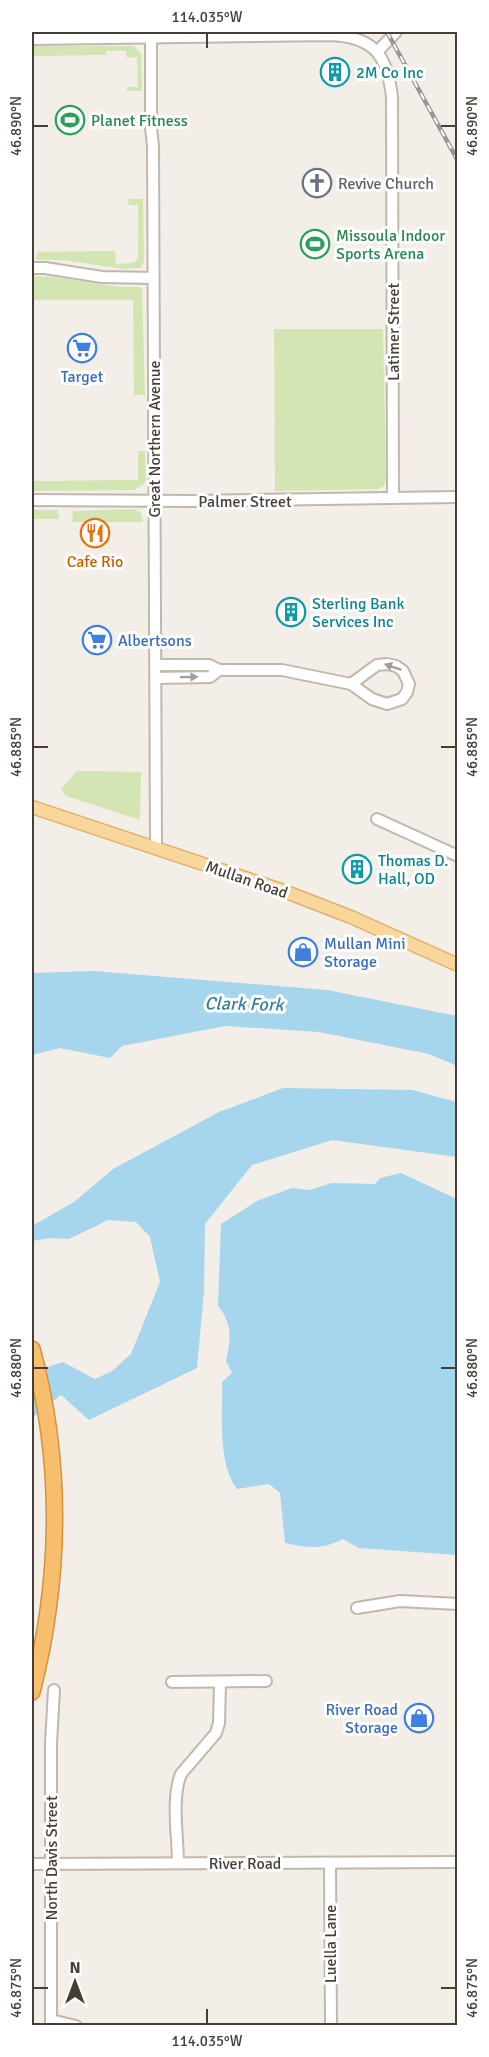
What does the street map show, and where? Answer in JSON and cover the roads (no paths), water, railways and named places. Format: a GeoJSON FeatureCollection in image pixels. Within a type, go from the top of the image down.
{"type":"FeatureCollection","features":[{"type":"Feature","properties":{"kind":"highway"},"geometry":{"type":"LineString","coordinates":[[32,1349],[49,1434],[54,1486],[54,1563],[45,1640],[32,1692]]}},
{"type":"Feature","properties":{"kind":"main road","name":"Mullan Road"},"geometry":{"type":"LineString","coordinates":[[32,807],[281,890],[351,917],[458,965]]}},
{"type":"Feature","properties":{"kind":"street"},"geometry":{"type":"LineString","coordinates":[[32,39],[151,35],[338,35],[359,40],[378,51],[396,32]]}},
{"type":"Feature","properties":{"kind":"street","name":"Great Northern Avenue"},"geometry":{"type":"LineString","coordinates":[[151,35],[156,847]]}},
{"type":"Feature","properties":{"kind":"street","name":"Latimer Street"},"geometry":{"type":"LineString","coordinates":[[378,51],[390,79],[392,97],[393,498]]}},
{"type":"Feature","properties":{"kind":"street"},"geometry":{"type":"LineString","coordinates":[[32,268],[102,277],[153,279]]}},
{"type":"Feature","properties":{"kind":"street","name":"Palmer Street"},"geometry":{"type":"LineString","coordinates":[[32,500],[154,501],[458,497]]}},
{"type":"Feature","properties":{"kind":"street"},"geometry":{"type":"LineString","coordinates":[[156,665],[209,665],[219,670],[282,670],[351,684],[372,699],[387,704],[402,699],[409,684],[403,671],[387,664],[377,665],[351,684]]}},
{"type":"Feature","properties":{"kind":"street"},"geometry":{"type":"LineString","coordinates":[[156,678],[210,677],[219,670]]}},
{"type":"Feature","properties":{"kind":"street"},"geometry":{"type":"LineString","coordinates":[[377,819],[458,856]]}},
{"type":"Feature","properties":{"kind":"street"},"geometry":{"type":"LineString","coordinates":[[357,1608],[400,1601],[458,1604]]}},
{"type":"Feature","properties":{"kind":"street"},"geometry":{"type":"LineString","coordinates":[[172,1682],[266,1681]]}},
{"type":"Feature","properties":{"kind":"street"},"geometry":{"type":"LineString","coordinates":[[178,1863],[179,1780],[181,1774],[216,1733],[219,1723],[220,1682]]}},
{"type":"Feature","properties":{"kind":"street","name":"North Davis Street"},"geometry":{"type":"LineString","coordinates":[[51,2023],[51,1743],[54,1690]]}},
{"type":"Feature","properties":{"kind":"street","name":"River Road"},"geometry":{"type":"LineString","coordinates":[[32,1864],[458,1862]]}},
{"type":"Feature","properties":{"kind":"street","name":"Luella Lane"},"geometry":{"type":"LineString","coordinates":[[330,1863],[330,2025]]}},
{"type":"Feature","properties":{"kind":"street"},"geometry":{"type":"LineString","coordinates":[[51,2023],[76,2025]]}},
{"type":"Feature","properties":{"kind":"water","name":"Clark Fork"},"geometry":{"type":"Polygon","coordinates":[[[93,971],[327,990],[457,1016],[457,1066],[429,1054],[319,1032],[225,1026],[122,1046],[110,1058],[60,1048],[32,1055],[32,973],[93,971]]]}},
{"type":"Feature","properties":{"kind":"water"},"geometry":{"type":"Polygon","coordinates":[[[283,1088],[412,1090],[457,1102],[457,1157],[332,1140],[252,1165],[205,1224],[204,1291],[197,1368],[89,1420],[61,1395],[32,1418],[32,1372],[63,1362],[95,1379],[112,1371],[131,1354],[160,1282],[150,1237],[136,1222],[108,1220],[69,1239],[51,1238],[32,1241],[32,1226],[74,1202],[113,1169],[219,1112],[283,1088]]]}},
{"type":"Feature","properties":{"kind":"water"},"geometry":{"type":"Polygon","coordinates":[[[401,1173],[457,1199],[457,1555],[359,1548],[343,1539],[314,1547],[285,1543],[280,1493],[269,1484],[237,1489],[226,1465],[222,1437],[222,1382],[232,1373],[226,1361],[230,1339],[228,1326],[218,1306],[221,1224],[257,1201],[292,1188],[310,1190],[331,1183],[375,1184],[380,1178],[401,1173]]]}},
{"type":"Feature","properties":{"kind":"railway"},"geometry":{"type":"LineString","coordinates":[[387,32],[458,161]]}},
{"type":"Feature","properties":{"kind":"place","name":"2M Co Inc"},"geometry":{"type":"Point","coordinates":[335,72]}},
{"type":"Feature","properties":{"kind":"place","name":"Planet Fitness"},"geometry":{"type":"Point","coordinates":[70,120]}},
{"type":"Feature","properties":{"kind":"place","name":"Revive Church"},"geometry":{"type":"Point","coordinates":[317,183]}},
{"type":"Feature","properties":{"kind":"place","name":"Missoula Indoor Sports Arena"},"geometry":{"type":"Point","coordinates":[315,244]}},
{"type":"Feature","properties":{"kind":"place","name":"Target"},"geometry":{"type":"Point","coordinates":[82,348]}},
{"type":"Feature","properties":{"kind":"place","name":"Cafe Rio"},"geometry":{"type":"Point","coordinates":[95,533]}},
{"type":"Feature","properties":{"kind":"place","name":"Sterling Bank Services Inc"},"geometry":{"type":"Point","coordinates":[291,612]}},
{"type":"Feature","properties":{"kind":"place","name":"Albertsons"},"geometry":{"type":"Point","coordinates":[97,640]}},
{"type":"Feature","properties":{"kind":"place","name":"Thomas D. Hall, OD"},"geometry":{"type":"Point","coordinates":[357,869]}},
{"type":"Feature","properties":{"kind":"place","name":"Mullan Mini Storage"},"geometry":{"type":"Point","coordinates":[303,952]}},
{"type":"Feature","properties":{"kind":"place","name":"River Road Storage"},"geometry":{"type":"Point","coordinates":[419,1718]}}]}
